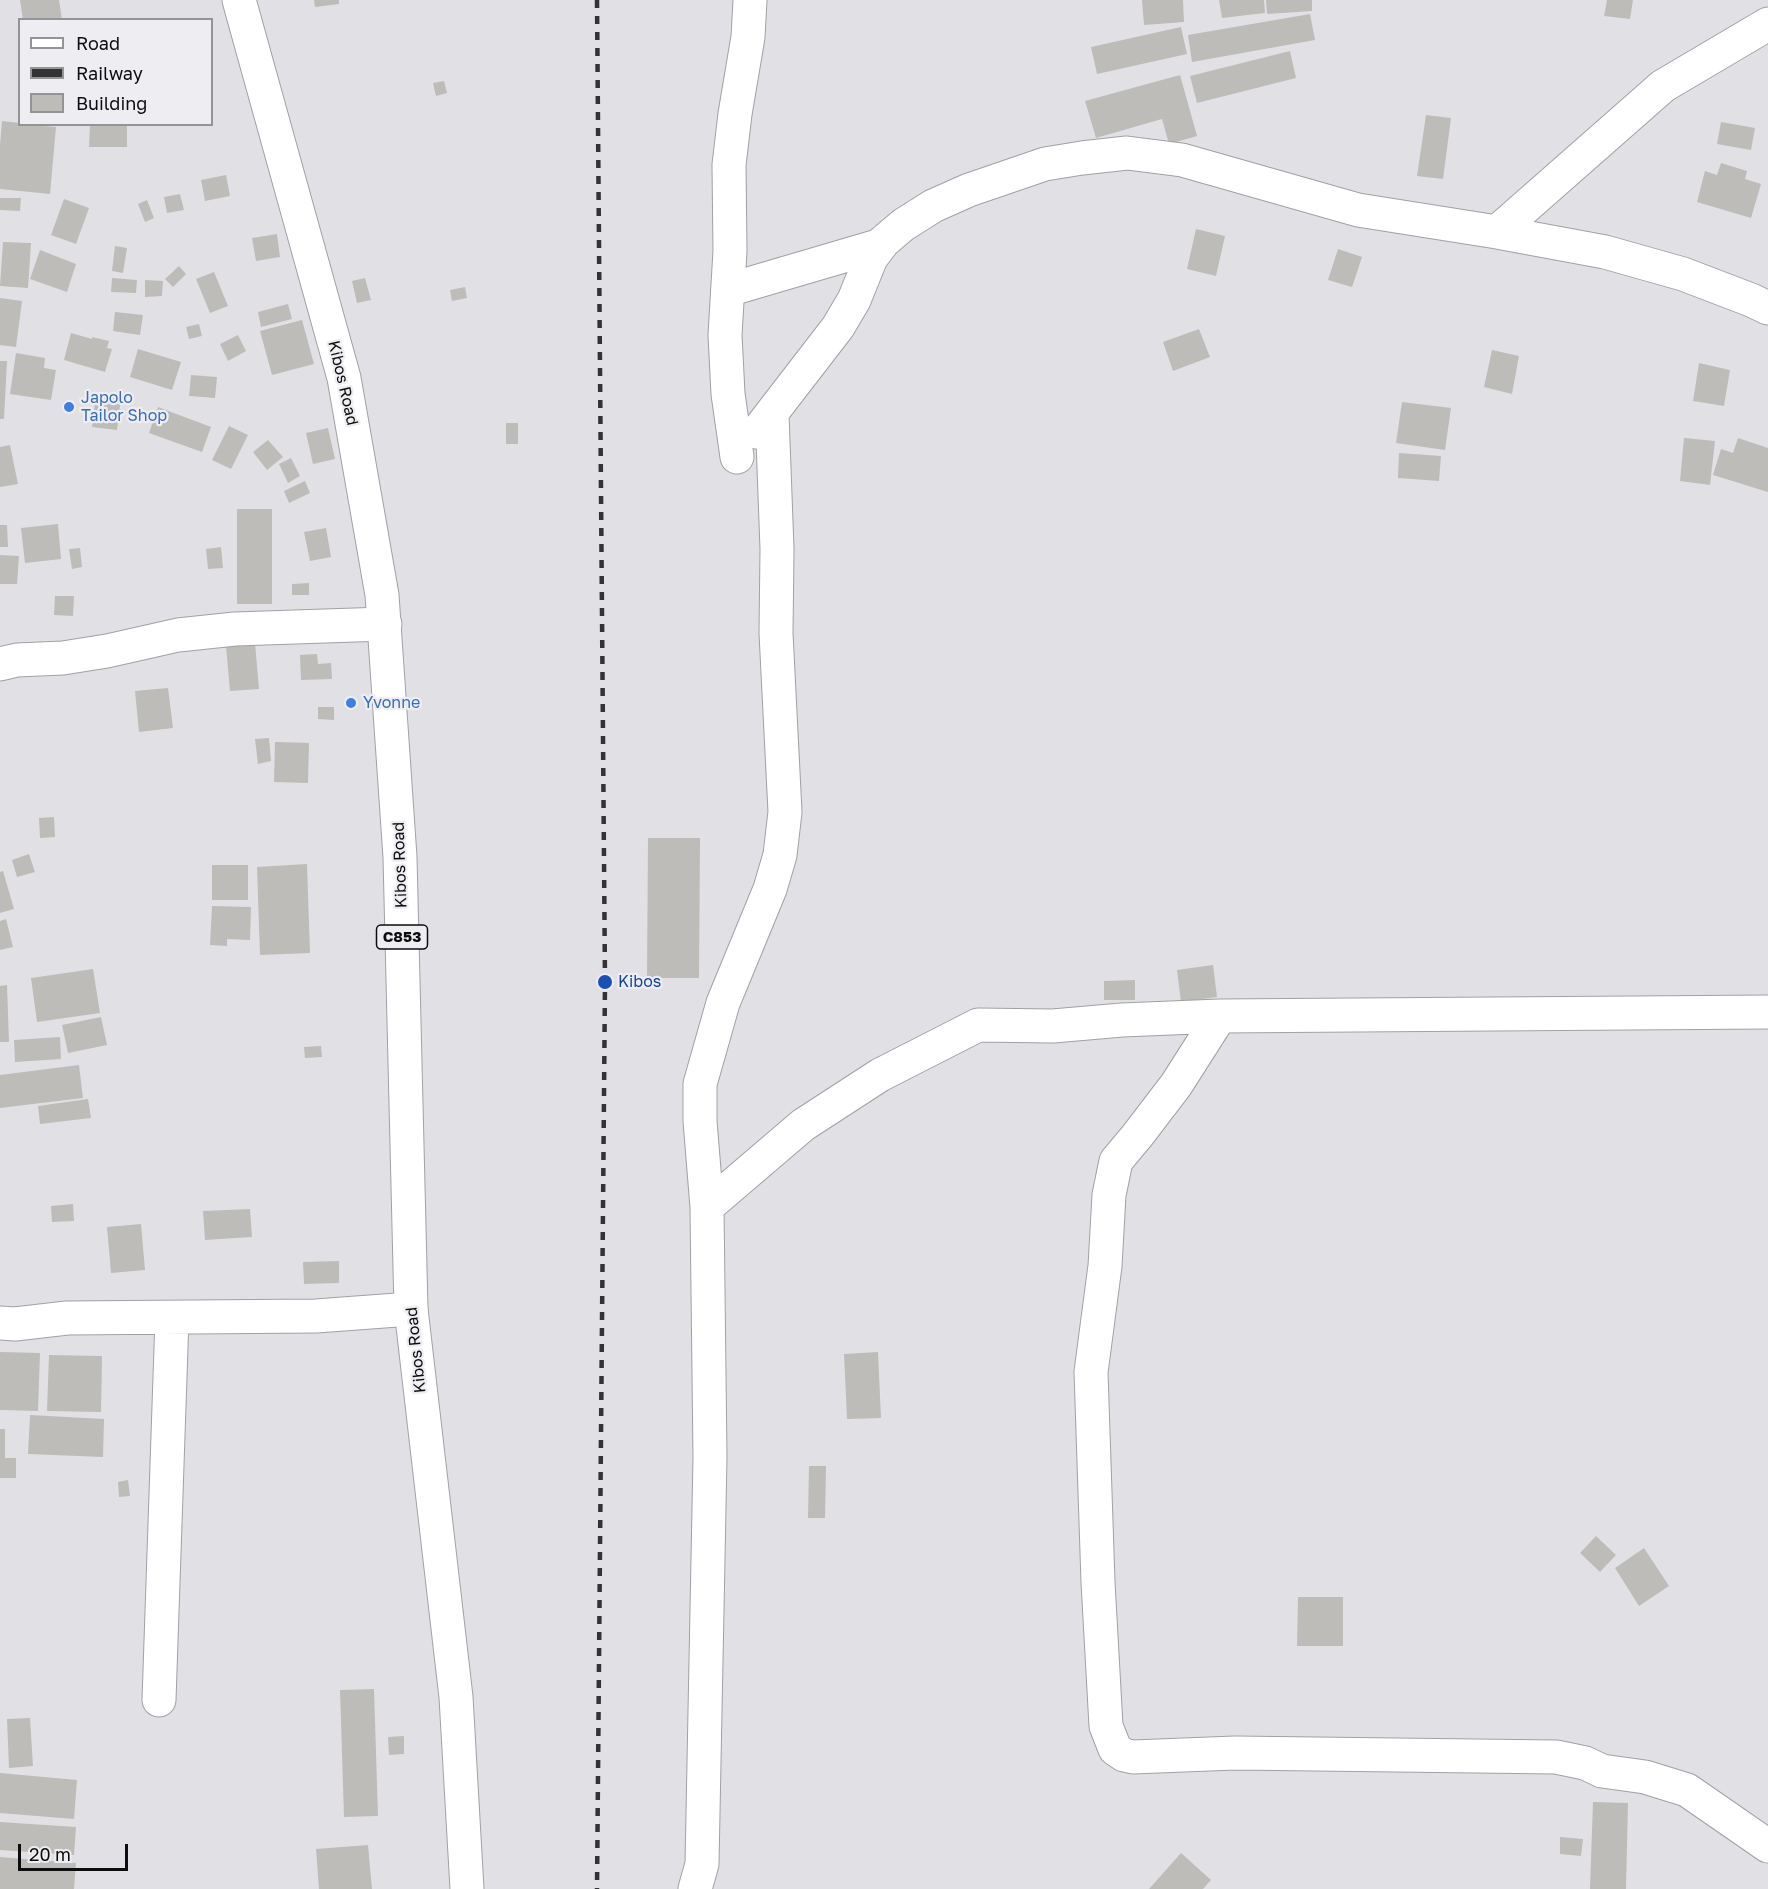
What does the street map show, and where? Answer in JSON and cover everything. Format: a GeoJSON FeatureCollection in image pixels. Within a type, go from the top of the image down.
{"type":"FeatureCollection","features":[{"type":"Feature","properties":{"kind":"street","name":"Kibos Road"},"geometry":{"type":"LineString","coordinates":[[239,0],[344,378],[382,595],[400,857],[411,1309],[456,1697],[467,1889]]}},
{"type":"Feature","properties":{"kind":"street"},"geometry":{"type":"LineString","coordinates":[[750,0],[748,37],[729,165],[730,251],[725,335],[728,394],[737,457],[838,327],[854,300],[871,258],[881,245],[903,225],[923,212],[969,190],[1045,164],[1127,153],[1182,160],[1358,210],[1605,252],[1683,274],[1768,308]]}},
{"type":"Feature","properties":{"kind":"street"},"geometry":{"type":"LineString","coordinates":[[1497,232],[1663,86],[1768,24]]}},
{"type":"Feature","properties":{"kind":"street"},"geometry":{"type":"LineString","coordinates":[[728,290],[881,245]]}},
{"type":"Feature","properties":{"kind":"street"},"geometry":{"type":"LineString","coordinates":[[695,1889],[702,1864],[710,1456],[707,1207],[700,1121],[700,1084],[723,1004],[770,889],[780,855],[785,812],[776,633],[777,549],[772,414]]}},
{"type":"Feature","properties":{"kind":"street"},"geometry":{"type":"LineString","coordinates":[[0,664],[17,660],[63,658],[189,634],[235,629],[385,624]]}},
{"type":"Feature","properties":{"kind":"street"},"geometry":{"type":"LineString","coordinates":[[707,1207],[803,1125],[880,1075],[978,1025],[1053,1026],[1122,1020],[1220,1016],[1768,1012]]}},
{"type":"Feature","properties":{"kind":"street"},"geometry":{"type":"LineString","coordinates":[[1220,1016],[1176,1084],[1116,1161],[1108,1196],[1105,1266],[1091,1372],[1098,1582],[1106,1726],[1115,1749],[1124,1755],[1133,1757],[1235,1753],[1556,1757],[1585,1762],[1602,1771],[1645,1777],[1687,1790],[1768,1846]]}},
{"type":"Feature","properties":{"kind":"street"},"geometry":{"type":"LineString","coordinates":[[0,1323],[15,1324],[68,1318],[316,1316],[411,1309]]}},
{"type":"Feature","properties":{"kind":"street"},"geometry":{"type":"LineString","coordinates":[[159,1700],[172,1318]]}},
{"type":"Feature","properties":{"kind":"building"},"geometry":{"type":"Polygon","coordinates":[[[20,0],[59,0],[62,18],[23,18],[20,0]]]}},
{"type":"Feature","properties":{"kind":"building"},"geometry":{"type":"Polygon","coordinates":[[[314,0],[339,0],[339,4],[315,7],[314,0]]]}},
{"type":"Feature","properties":{"kind":"building"},"geometry":{"type":"Polygon","coordinates":[[[1142,0],[1183,0],[1184,22],[1144,25],[1142,0]]]}},
{"type":"Feature","properties":{"kind":"building"},"geometry":{"type":"Polygon","coordinates":[[[1219,0],[1264,0],[1265,13],[1222,18],[1219,0]]]}},
{"type":"Feature","properties":{"kind":"building"},"geometry":{"type":"Polygon","coordinates":[[[1266,0],[1312,0],[1312,11],[1267,14],[1266,0]]]}},
{"type":"Feature","properties":{"kind":"building"},"geometry":{"type":"Polygon","coordinates":[[[1607,0],[1633,0],[1630,19],[1604,16],[1607,0]]]}},
{"type":"Feature","properties":{"kind":"building"},"geometry":{"type":"Polygon","coordinates":[[[1310,14],[1315,40],[1192,62],[1188,35],[1310,14]]]}},
{"type":"Feature","properties":{"kind":"building"},"geometry":{"type":"Polygon","coordinates":[[[1181,27],[1187,54],[1097,74],[1091,47],[1181,27]]]}},
{"type":"Feature","properties":{"kind":"building"},"geometry":{"type":"Polygon","coordinates":[[[1290,51],[1296,78],[1197,103],[1190,76],[1290,51]]]}},
{"type":"Feature","properties":{"kind":"building"},"geometry":{"type":"Polygon","coordinates":[[[1180,75],[1197,136],[1169,144],[1162,119],[1096,138],[1085,101],[1180,75]]]}},
{"type":"Feature","properties":{"kind":"building"},"geometry":{"type":"Polygon","coordinates":[[[444,81],[447,93],[436,96],[433,83],[444,81]]]}},
{"type":"Feature","properties":{"kind":"building"},"geometry":{"type":"Polygon","coordinates":[[[1426,115],[1451,118],[1443,179],[1417,176],[1426,115]]]}},
{"type":"Feature","properties":{"kind":"building"},"geometry":{"type":"Polygon","coordinates":[[[2,121],[18,123],[18,126],[56,127],[50,194],[0,189],[2,121]]]}},
{"type":"Feature","properties":{"kind":"building"},"geometry":{"type":"Polygon","coordinates":[[[1721,122],[1755,128],[1751,150],[1717,144],[1721,122]]]}},
{"type":"Feature","properties":{"kind":"building"},"geometry":{"type":"Polygon","coordinates":[[[90,126],[127,126],[127,147],[89,147],[90,126]]]}},
{"type":"Feature","properties":{"kind":"building"},"geometry":{"type":"Polygon","coordinates":[[[1721,163],[1747,171],[1745,179],[1761,184],[1751,218],[1697,202],[1705,171],[1717,175],[1721,163]]]}},
{"type":"Feature","properties":{"kind":"building"},"geometry":{"type":"Polygon","coordinates":[[[226,175],[230,196],[205,201],[201,180],[226,175]]]}},
{"type":"Feature","properties":{"kind":"building"},"geometry":{"type":"Polygon","coordinates":[[[180,194],[184,210],[167,213],[164,197],[180,194]]]}},
{"type":"Feature","properties":{"kind":"building"},"geometry":{"type":"Polygon","coordinates":[[[0,198],[21,198],[20,211],[0,210],[0,198]]]}},
{"type":"Feature","properties":{"kind":"building"},"geometry":{"type":"Polygon","coordinates":[[[64,199],[89,208],[76,244],[51,235],[64,199]]]}},
{"type":"Feature","properties":{"kind":"building"},"geometry":{"type":"Polygon","coordinates":[[[147,200],[154,218],[145,222],[138,204],[147,200]]]}},
{"type":"Feature","properties":{"kind":"building"},"geometry":{"type":"Polygon","coordinates":[[[1196,229],[1225,236],[1216,276],[1187,269],[1196,229]]]}},
{"type":"Feature","properties":{"kind":"building"},"geometry":{"type":"Polygon","coordinates":[[[277,234],[280,257],[256,261],[252,238],[277,234]]]}},
{"type":"Feature","properties":{"kind":"building"},"geometry":{"type":"Polygon","coordinates":[[[3,242],[31,243],[28,288],[0,286],[3,242]]]}},
{"type":"Feature","properties":{"kind":"building"},"geometry":{"type":"Polygon","coordinates":[[[115,246],[127,248],[123,273],[112,271],[115,246]]]}},
{"type":"Feature","properties":{"kind":"building"},"geometry":{"type":"Polygon","coordinates":[[[1338,249],[1362,257],[1352,287],[1328,280],[1338,249]]]}},
{"type":"Feature","properties":{"kind":"building"},"geometry":{"type":"Polygon","coordinates":[[[40,250],[76,264],[67,292],[30,279],[40,250]]]}},
{"type":"Feature","properties":{"kind":"building"},"geometry":{"type":"Polygon","coordinates":[[[179,266],[186,274],[173,287],[165,279],[179,266]]]}},
{"type":"Feature","properties":{"kind":"building"},"geometry":{"type":"Polygon","coordinates":[[[214,272],[228,306],[210,313],[196,279],[214,272]]]}},
{"type":"Feature","properties":{"kind":"building"},"geometry":{"type":"Polygon","coordinates":[[[112,278],[137,280],[136,293],[111,292],[112,278]]]}},
{"type":"Feature","properties":{"kind":"building"},"geometry":{"type":"Polygon","coordinates":[[[365,278],[371,300],[357,303],[352,281],[365,278]]]}},
{"type":"Feature","properties":{"kind":"building"},"geometry":{"type":"Polygon","coordinates":[[[145,280],[163,281],[162,296],[145,297],[145,280]]]}},
{"type":"Feature","properties":{"kind":"building"},"geometry":{"type":"Polygon","coordinates":[[[465,287],[467,298],[452,301],[450,290],[465,287]]]}},
{"type":"Feature","properties":{"kind":"building"},"geometry":{"type":"Polygon","coordinates":[[[0,298],[22,301],[16,347],[0,345],[0,298]]]}},
{"type":"Feature","properties":{"kind":"building"},"geometry":{"type":"Polygon","coordinates":[[[288,304],[292,319],[261,327],[258,312],[288,304]]]}},
{"type":"Feature","properties":{"kind":"building"},"geometry":{"type":"Polygon","coordinates":[[[115,312],[143,315],[140,335],[113,331],[115,312]]]}},
{"type":"Feature","properties":{"kind":"building"},"geometry":{"type":"Polygon","coordinates":[[[302,320],[314,364],[272,375],[260,331],[302,320]]]}},
{"type":"Feature","properties":{"kind":"building"},"geometry":{"type":"Polygon","coordinates":[[[199,324],[202,336],[189,339],[186,327],[199,324]]]}},
{"type":"Feature","properties":{"kind":"building"},"geometry":{"type":"Polygon","coordinates":[[[1199,329],[1210,357],[1173,371],[1163,342],[1199,329]]]}},
{"type":"Feature","properties":{"kind":"building"},"geometry":{"type":"Polygon","coordinates":[[[71,333],[109,341],[107,348],[112,349],[105,372],[64,360],[71,333]]]}},
{"type":"Feature","properties":{"kind":"building"},"geometry":{"type":"Polygon","coordinates":[[[238,335],[246,351],[228,361],[220,344],[238,335]]]}},
{"type":"Feature","properties":{"kind":"building"},"geometry":{"type":"Polygon","coordinates":[[[138,349],[181,362],[172,390],[130,377],[138,349]]]}},
{"type":"Feature","properties":{"kind":"building"},"geometry":{"type":"Polygon","coordinates":[[[1492,350],[1519,356],[1512,394],[1484,387],[1492,350]]]}},
{"type":"Feature","properties":{"kind":"building"},"geometry":{"type":"Polygon","coordinates":[[[16,353],[45,358],[44,368],[56,370],[51,400],[10,394],[16,353]]]}},
{"type":"Feature","properties":{"kind":"building"},"geometry":{"type":"Polygon","coordinates":[[[0,361],[7,361],[4,419],[0,419],[0,361]]]}},
{"type":"Feature","properties":{"kind":"building"},"geometry":{"type":"Polygon","coordinates":[[[1699,363],[1730,370],[1724,406],[1693,401],[1699,363]]]}},
{"type":"Feature","properties":{"kind":"building"},"geometry":{"type":"Polygon","coordinates":[[[191,375],[217,377],[215,398],[189,396],[191,375]]]}},
{"type":"Feature","properties":{"kind":"building"},"geometry":{"type":"Polygon","coordinates":[[[96,395],[121,398],[117,430],[92,427],[96,395]]]}},
{"type":"Feature","properties":{"kind":"building"},"geometry":{"type":"Polygon","coordinates":[[[1402,402],[1451,408],[1445,450],[1396,443],[1402,402]]]}},
{"type":"Feature","properties":{"kind":"building"},"geometry":{"type":"Polygon","coordinates":[[[158,407],[211,427],[202,452],[149,433],[158,407]]]}},
{"type":"Feature","properties":{"kind":"building"},"geometry":{"type":"Polygon","coordinates":[[[506,423],[518,423],[518,444],[506,444],[506,423]]]}},
{"type":"Feature","properties":{"kind":"building"},"geometry":{"type":"Polygon","coordinates":[[[229,426],[248,435],[231,469],[212,460],[229,426]]]}},
{"type":"Feature","properties":{"kind":"building"},"geometry":{"type":"Polygon","coordinates":[[[328,428],[335,459],[313,464],[306,433],[328,428]]]}},
{"type":"Feature","properties":{"kind":"building"},"geometry":{"type":"Polygon","coordinates":[[[1684,438],[1715,441],[1710,485],[1680,481],[1684,438]]]}},
{"type":"Feature","properties":{"kind":"building"},"geometry":{"type":"Polygon","coordinates":[[[1738,438],[1768,448],[1768,492],[1713,475],[1721,449],[1733,453],[1738,438]]]}},
{"type":"Feature","properties":{"kind":"building"},"geometry":{"type":"Polygon","coordinates":[[[268,440],[283,457],[267,470],[253,452],[268,440]]]}},
{"type":"Feature","properties":{"kind":"building"},"geometry":{"type":"Polygon","coordinates":[[[10,445],[18,484],[0,487],[0,447],[10,445]]]}},
{"type":"Feature","properties":{"kind":"building"},"geometry":{"type":"Polygon","coordinates":[[[1399,453],[1441,456],[1439,481],[1398,478],[1399,453]]]}},
{"type":"Feature","properties":{"kind":"building"},"geometry":{"type":"Polygon","coordinates":[[[291,458],[300,476],[288,483],[279,464],[291,458]]]}},
{"type":"Feature","properties":{"kind":"building"},"geometry":{"type":"Polygon","coordinates":[[[305,481],[310,493],[289,503],[284,491],[305,481]]]}},
{"type":"Feature","properties":{"kind":"building"},"geometry":{"type":"Polygon","coordinates":[[[237,509],[272,509],[272,604],[237,604],[237,509]]]}},
{"type":"Feature","properties":{"kind":"building"},"geometry":{"type":"Polygon","coordinates":[[[58,524],[61,559],[25,563],[21,528],[58,524]]]}},
{"type":"Feature","properties":{"kind":"building"},"geometry":{"type":"Polygon","coordinates":[[[0,525],[7,525],[8,547],[0,547],[0,525]]]}},
{"type":"Feature","properties":{"kind":"building"},"geometry":{"type":"Polygon","coordinates":[[[326,528],[331,557],[310,561],[304,532],[326,528]]]}},
{"type":"Feature","properties":{"kind":"building"},"geometry":{"type":"Polygon","coordinates":[[[221,547],[223,568],[208,569],[206,549],[221,547]]]}},
{"type":"Feature","properties":{"kind":"building"},"geometry":{"type":"Polygon","coordinates":[[[80,548],[82,567],[72,569],[69,549],[80,548]]]}},
{"type":"Feature","properties":{"kind":"building"},"geometry":{"type":"Polygon","coordinates":[[[0,555],[19,556],[17,584],[0,584],[0,555]]]}},
{"type":"Feature","properties":{"kind":"building"},"geometry":{"type":"Polygon","coordinates":[[[309,583],[309,595],[292,595],[292,584],[309,583]]]}},
{"type":"Feature","properties":{"kind":"building"},"geometry":{"type":"Polygon","coordinates":[[[55,596],[74,596],[73,616],[54,615],[55,596]]]}},
{"type":"Feature","properties":{"kind":"building"},"geometry":{"type":"Polygon","coordinates":[[[255,643],[259,689],[230,691],[226,646],[255,643]]]}},
{"type":"Feature","properties":{"kind":"building"},"geometry":{"type":"Polygon","coordinates":[[[317,654],[318,664],[331,663],[332,679],[301,680],[300,655],[317,654]]]}},
{"type":"Feature","properties":{"kind":"building"},"geometry":{"type":"Polygon","coordinates":[[[168,688],[173,728],[139,732],[135,691],[168,688]]]}},
{"type":"Feature","properties":{"kind":"building"},"geometry":{"type":"Polygon","coordinates":[[[318,707],[334,707],[334,720],[318,719],[318,707]]]}},
{"type":"Feature","properties":{"kind":"building"},"geometry":{"type":"Polygon","coordinates":[[[269,738],[271,761],[258,764],[255,739],[269,738]]]}},
{"type":"Feature","properties":{"kind":"building"},"geometry":{"type":"Polygon","coordinates":[[[275,742],[309,743],[308,783],[274,782],[275,742]]]}},
{"type":"Feature","properties":{"kind":"building"},"geometry":{"type":"Polygon","coordinates":[[[54,817],[55,837],[40,838],[39,818],[54,817]]]}},
{"type":"Feature","properties":{"kind":"building"},"geometry":{"type":"Polygon","coordinates":[[[648,838],[700,838],[699,978],[647,978],[648,838]]]}},
{"type":"Feature","properties":{"kind":"building"},"geometry":{"type":"Polygon","coordinates":[[[29,854],[35,872],[17,877],[12,860],[29,854]]]}},
{"type":"Feature","properties":{"kind":"building"},"geometry":{"type":"Polygon","coordinates":[[[307,864],[310,953],[260,955],[257,867],[307,864]]]}},
{"type":"Feature","properties":{"kind":"building"},"geometry":{"type":"Polygon","coordinates":[[[212,865],[248,865],[248,900],[212,900],[212,865]]]}},
{"type":"Feature","properties":{"kind":"building"},"geometry":{"type":"Polygon","coordinates":[[[3,871],[14,909],[0,913],[0,872],[3,871]]]}},
{"type":"Feature","properties":{"kind":"building"},"geometry":{"type":"Polygon","coordinates":[[[212,906],[251,907],[250,940],[227,939],[227,946],[210,945],[212,906]]]}},
{"type":"Feature","properties":{"kind":"building"},"geometry":{"type":"Polygon","coordinates":[[[6,919],[13,947],[0,950],[0,921],[6,919]]]}},
{"type":"Feature","properties":{"kind":"building"},"geometry":{"type":"Polygon","coordinates":[[[1213,965],[1217,997],[1181,1002],[1177,970],[1213,965]]]}},
{"type":"Feature","properties":{"kind":"building"},"geometry":{"type":"Polygon","coordinates":[[[93,969],[100,1013],[37,1022],[31,978],[93,969]]]}},
{"type":"Feature","properties":{"kind":"building"},"geometry":{"type":"Polygon","coordinates":[[[1135,980],[1135,1000],[1104,1000],[1104,981],[1135,980]]]}},
{"type":"Feature","properties":{"kind":"building"},"geometry":{"type":"Polygon","coordinates":[[[7,985],[9,1042],[0,1042],[0,986],[7,985]]]}},
{"type":"Feature","properties":{"kind":"building"},"geometry":{"type":"Polygon","coordinates":[[[101,1017],[107,1045],[68,1053],[62,1025],[101,1017]]]}},
{"type":"Feature","properties":{"kind":"building"},"geometry":{"type":"Polygon","coordinates":[[[60,1037],[61,1059],[15,1062],[14,1040],[60,1037]]]}},
{"type":"Feature","properties":{"kind":"building"},"geometry":{"type":"Polygon","coordinates":[[[321,1046],[322,1057],[305,1058],[304,1047],[321,1046]]]}},
{"type":"Feature","properties":{"kind":"building"},"geometry":{"type":"Polygon","coordinates":[[[79,1065],[83,1098],[0,1108],[0,1075],[79,1065]]]}},
{"type":"Feature","properties":{"kind":"building"},"geometry":{"type":"Polygon","coordinates":[[[88,1099],[91,1118],[40,1124],[38,1106],[88,1099]]]}},
{"type":"Feature","properties":{"kind":"building"},"geometry":{"type":"Polygon","coordinates":[[[73,1204],[74,1221],[52,1222],[51,1206],[73,1204]]]}},
{"type":"Feature","properties":{"kind":"building"},"geometry":{"type":"Polygon","coordinates":[[[250,1209],[252,1237],[205,1240],[203,1211],[250,1209]]]}},
{"type":"Feature","properties":{"kind":"building"},"geometry":{"type":"Polygon","coordinates":[[[141,1224],[145,1270],[111,1273],[107,1227],[141,1224]]]}},
{"type":"Feature","properties":{"kind":"building"},"geometry":{"type":"Polygon","coordinates":[[[339,1261],[339,1283],[304,1284],[303,1262],[339,1261]]]}},
{"type":"Feature","properties":{"kind":"building"},"geometry":{"type":"Polygon","coordinates":[[[0,1352],[40,1353],[38,1411],[0,1410],[0,1352]]]}},
{"type":"Feature","properties":{"kind":"building"},"geometry":{"type":"Polygon","coordinates":[[[878,1352],[881,1418],[847,1419],[844,1354],[878,1352]]]}},
{"type":"Feature","properties":{"kind":"building"},"geometry":{"type":"Polygon","coordinates":[[[49,1355],[102,1356],[101,1412],[47,1411],[49,1355]]]}},
{"type":"Feature","properties":{"kind":"building"},"geometry":{"type":"Polygon","coordinates":[[[30,1415],[104,1419],[103,1457],[28,1454],[30,1415]]]}},
{"type":"Feature","properties":{"kind":"building"},"geometry":{"type":"Polygon","coordinates":[[[0,1429],[5,1429],[5,1458],[16,1458],[16,1478],[0,1478],[0,1429]]]}},
{"type":"Feature","properties":{"kind":"building"},"geometry":{"type":"Polygon","coordinates":[[[809,1466],[826,1466],[825,1518],[808,1518],[809,1466]]]}},
{"type":"Feature","properties":{"kind":"building"},"geometry":{"type":"Polygon","coordinates":[[[128,1480],[130,1496],[119,1497],[118,1482],[128,1480]]]}},
{"type":"Feature","properties":{"kind":"building"},"geometry":{"type":"Polygon","coordinates":[[[1596,1536],[1616,1555],[1600,1572],[1580,1553],[1596,1536]]]}},
{"type":"Feature","properties":{"kind":"building"},"geometry":{"type":"Polygon","coordinates":[[[1644,1548],[1669,1586],[1639,1606],[1615,1568],[1644,1548]]]}},
{"type":"Feature","properties":{"kind":"building"},"geometry":{"type":"Polygon","coordinates":[[[1298,1597],[1343,1597],[1343,1646],[1297,1646],[1298,1597]]]}},
{"type":"Feature","properties":{"kind":"building"},"geometry":{"type":"Polygon","coordinates":[[[374,1689],[378,1816],[344,1817],[340,1690],[374,1689]]]}},
{"type":"Feature","properties":{"kind":"building"},"geometry":{"type":"Polygon","coordinates":[[[30,1718],[33,1766],[9,1768],[7,1719],[30,1718]]]}},
{"type":"Feature","properties":{"kind":"building"},"geometry":{"type":"Polygon","coordinates":[[[404,1736],[404,1754],[389,1755],[388,1737],[404,1736]]]}},
{"type":"Feature","properties":{"kind":"building"},"geometry":{"type":"Polygon","coordinates":[[[0,1773],[77,1780],[74,1819],[0,1813],[0,1773]]]}},
{"type":"Feature","properties":{"kind":"building"},"geometry":{"type":"Polygon","coordinates":[[[1593,1802],[1628,1803],[1626,1889],[1590,1889],[1593,1802]]]}},
{"type":"Feature","properties":{"kind":"building"},"geometry":{"type":"Polygon","coordinates":[[[0,1822],[76,1827],[74,1855],[0,1850],[0,1822]]]}},
{"type":"Feature","properties":{"kind":"building"},"geometry":{"type":"Polygon","coordinates":[[[1560,1837],[1583,1839],[1581,1856],[1560,1854],[1560,1837]]]}},
{"type":"Feature","properties":{"kind":"building"},"geometry":{"type":"Polygon","coordinates":[[[368,1845],[372,1889],[319,1889],[316,1849],[368,1845]]]}},
{"type":"Feature","properties":{"kind":"building"},"geometry":{"type":"Polygon","coordinates":[[[1181,1853],[1211,1880],[1203,1889],[1149,1889],[1181,1853]]]}},
{"type":"Feature","properties":{"kind":"building"},"geometry":{"type":"Polygon","coordinates":[[[0,1857],[76,1863],[74,1889],[0,1889],[0,1857]]]}},
{"type":"Feature","properties":{"kind":"railway"},"geometry":{"type":"LineString","coordinates":[[597,0],[605,982],[597,1889]]}},
{"type":"Feature","properties":{"kind":"place","name":"Japolo Tailor Shop"},"geometry":{"type":"Point","coordinates":[69,407]}},
{"type":"Feature","properties":{"kind":"place","name":"Yvonne"},"geometry":{"type":"Point","coordinates":[351,703]}},
{"type":"Feature","properties":{"kind":"place","name":"Kibos"},"geometry":{"type":"Point","coordinates":[605,982]}}]}
